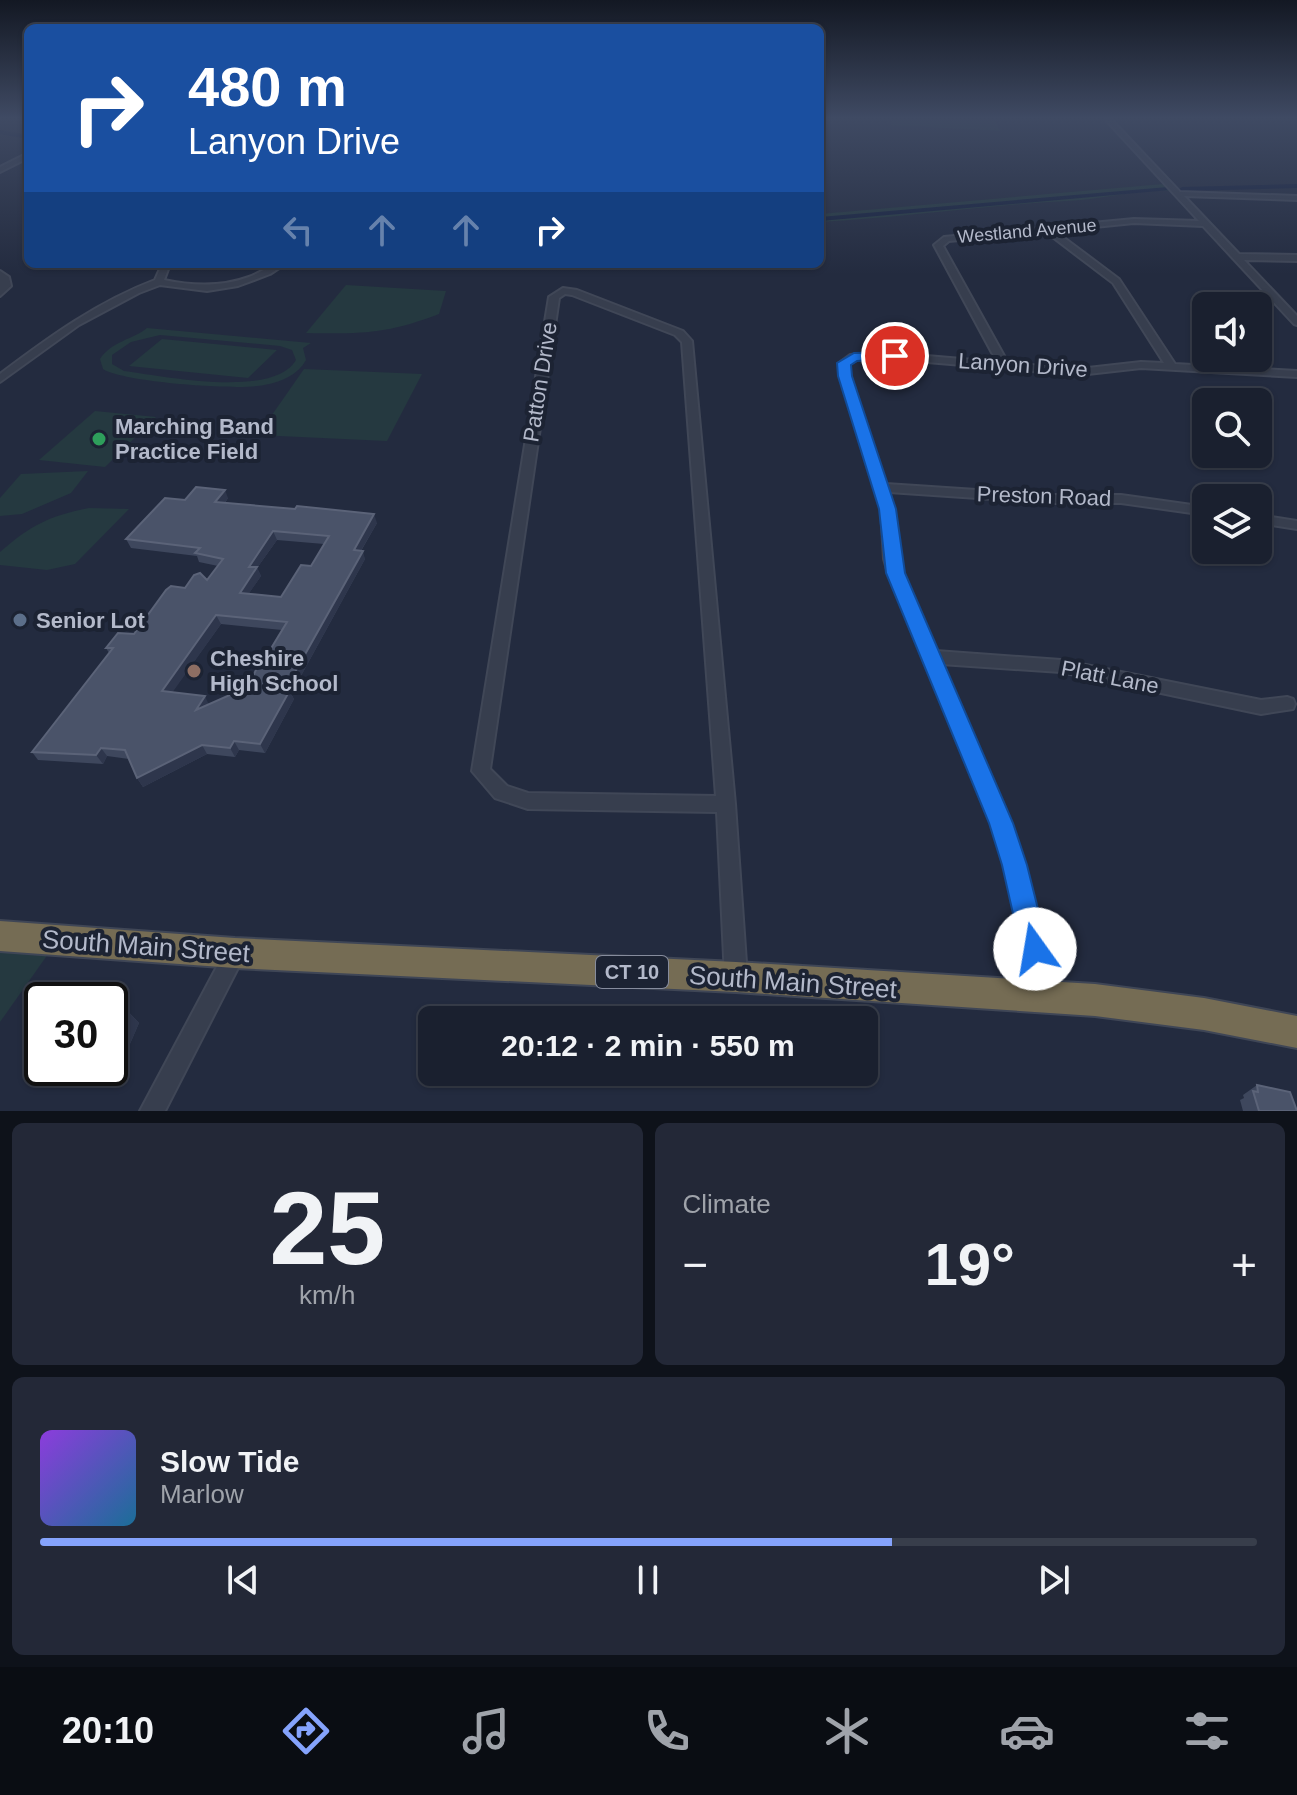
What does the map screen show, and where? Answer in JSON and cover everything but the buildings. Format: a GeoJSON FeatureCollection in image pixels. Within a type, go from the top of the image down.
{"type":"FeatureCollection","features":[{"type":"Feature","properties":{"kind":"highway","name":"South Main Street"},"geometry":{"type":"LineString","coordinates":[[0,936],[235,953],[736,977],[1046,998],[1146,1006],[1297,1032]]}},
{"type":"Feature","properties":{"kind":"street"},"geometry":{"type":"LineString","coordinates":[[1158,171],[1297,322]]}},
{"type":"Feature","properties":{"kind":"street"},"geometry":{"type":"LineString","coordinates":[[1180,194],[1297,198]]}},
{"type":"Feature","properties":{"kind":"street","name":"Westland Avenue"},"geometry":{"type":"LineString","coordinates":[[1004,365],[938,245],[947,239],[1134,221],[1207,224]]}},
{"type":"Feature","properties":{"kind":"street"},"geometry":{"type":"LineString","coordinates":[[1047,229],[1116,281],[1172,367]]}},
{"type":"Feature","properties":{"kind":"street"},"geometry":{"type":"LineString","coordinates":[[1237,257],[1297,258]]}},
{"type":"Feature","properties":{"kind":"street"},"geometry":{"type":"LineString","coordinates":[[159,282],[164,268]]}},
{"type":"Feature","properties":{"kind":"street"},"geometry":{"type":"LineString","coordinates":[[0,379],[88,312],[123,294],[159,282],[207,289],[240,284],[273,268]]}},
{"type":"Feature","properties":{"kind":"street"},"geometry":{"type":"LineString","coordinates":[[0,274],[6,279],[6,286],[0,293]]}},
{"type":"Feature","properties":{"kind":"street","name":"Patton Drive"},"geometry":{"type":"LineString","coordinates":[[726,804],[528,801],[501,792],[481,771],[554,297],[563,291],[574,292],[679,333],[687,341],[726,804],[736,977]]}},
{"type":"Feature","properties":{"kind":"street"},"geometry":{"type":"LineString","coordinates":[[1280,303],[1297,304]]}},
{"type":"Feature","properties":{"kind":"street","name":"Lanyon Drive"},"geometry":{"type":"LineString","coordinates":[[1046,998],[1015,865],[1001,823],[895,573],[891,559],[890,518],[843,368],[848,360],[870,354],[1079,372],[1130,365],[1297,374]]}},
{"type":"Feature","properties":{"kind":"street","name":"Preston Road"},"geometry":{"type":"LineString","coordinates":[[881,488],[1052,499],[1121,499],[1192,509]]}},
{"type":"Feature","properties":{"kind":"street"},"geometry":{"type":"LineString","coordinates":[[1272,521],[1297,525]]}},
{"type":"Feature","properties":{"kind":"street","name":"Platt Lane"},"geometry":{"type":"LineString","coordinates":[[931,657],[1061,666],[1261,707],[1287,704]]}},
{"type":"Feature","properties":{"kind":"street"},"geometry":{"type":"LineString","coordinates":[[152,1111],[235,953]]}},
{"type":"Feature","properties":{"kind":"shaded area"},"geometry":{"type":"Polygon","coordinates":[[[1163,184],[1170,191],[824,222],[824,214],[1163,184]]]}},
{"type":"Feature","properties":{"kind":"shaded area"},"geometry":{"type":"Polygon","coordinates":[[[346,285],[446,291],[439,314],[421,321],[374,331],[306,333],[346,285]]]}},
{"type":"Feature","properties":{"kind":"shaded area"},"geometry":{"type":"Polygon","coordinates":[[[147,328],[311,343],[303,348],[306,360],[294,374],[283,380],[251,387],[182,384],[133,378],[103,369],[100,359],[105,353],[147,328]],[[160,335],[131,342],[112,355],[112,364],[124,371],[164,377],[242,382],[265,379],[284,372],[296,360],[292,350],[280,346],[160,335]]]}},
{"type":"Feature","properties":{"kind":"shaded area"},"geometry":{"type":"Polygon","coordinates":[[[162,339],[277,350],[248,378],[129,366],[162,339]]]}},
{"type":"Feature","properties":{"kind":"shaded area"},"geometry":{"type":"Polygon","coordinates":[[[304,369],[422,374],[387,441],[258,435],[304,369]]]}},
{"type":"Feature","properties":{"kind":"shaded area","name":"Marching Band Practice Field"},"geometry":{"type":"Polygon","coordinates":[[[95,411],[156,417],[105,467],[39,460],[95,411]]]}},
{"type":"Feature","properties":{"kind":"shaded area"},"geometry":{"type":"Polygon","coordinates":[[[88,471],[71,493],[22,514],[0,516],[0,498],[21,474],[88,471]]]}},
{"type":"Feature","properties":{"kind":"shaded area"},"geometry":{"type":"Polygon","coordinates":[[[89,508],[129,509],[75,564],[47,570],[0,565],[0,552],[31,528],[51,518],[89,508]]]}},
{"type":"Feature","properties":{"kind":"shaded area"},"geometry":{"type":"Polygon","coordinates":[[[0,936],[58,940],[28,982],[24,982],[24,988],[0,1022],[0,936]]]}},
{"type":"Feature","properties":{"kind":"waterway"},"geometry":{"type":"LineString","coordinates":[[1182,189],[1297,186]]}},
{"type":"Feature","properties":{"kind":"waterway"},"geometry":{"type":"LineString","coordinates":[[824,219],[1168,189]]}},
{"type":"Feature","properties":{"kind":"place","name":"Marching Band Practice Field"},"geometry":{"type":"Point","coordinates":[99,439]}},
{"type":"Feature","properties":{"kind":"place","name":"Senior Lot"},"geometry":{"type":"Point","coordinates":[20,620]}},
{"type":"Feature","properties":{"kind":"place","name":"Cheshire High School"},"geometry":{"type":"Point","coordinates":[194,671]}},
{"type":"Feature","properties":{"kind":"route"},"geometry":{"type":"LineString","coordinates":[[895,356],[870,354],[854,357],[844,363],[843,368],[888,509],[891,559],[895,573],[1001,823],[1015,865],[1035,949]]}}]}
